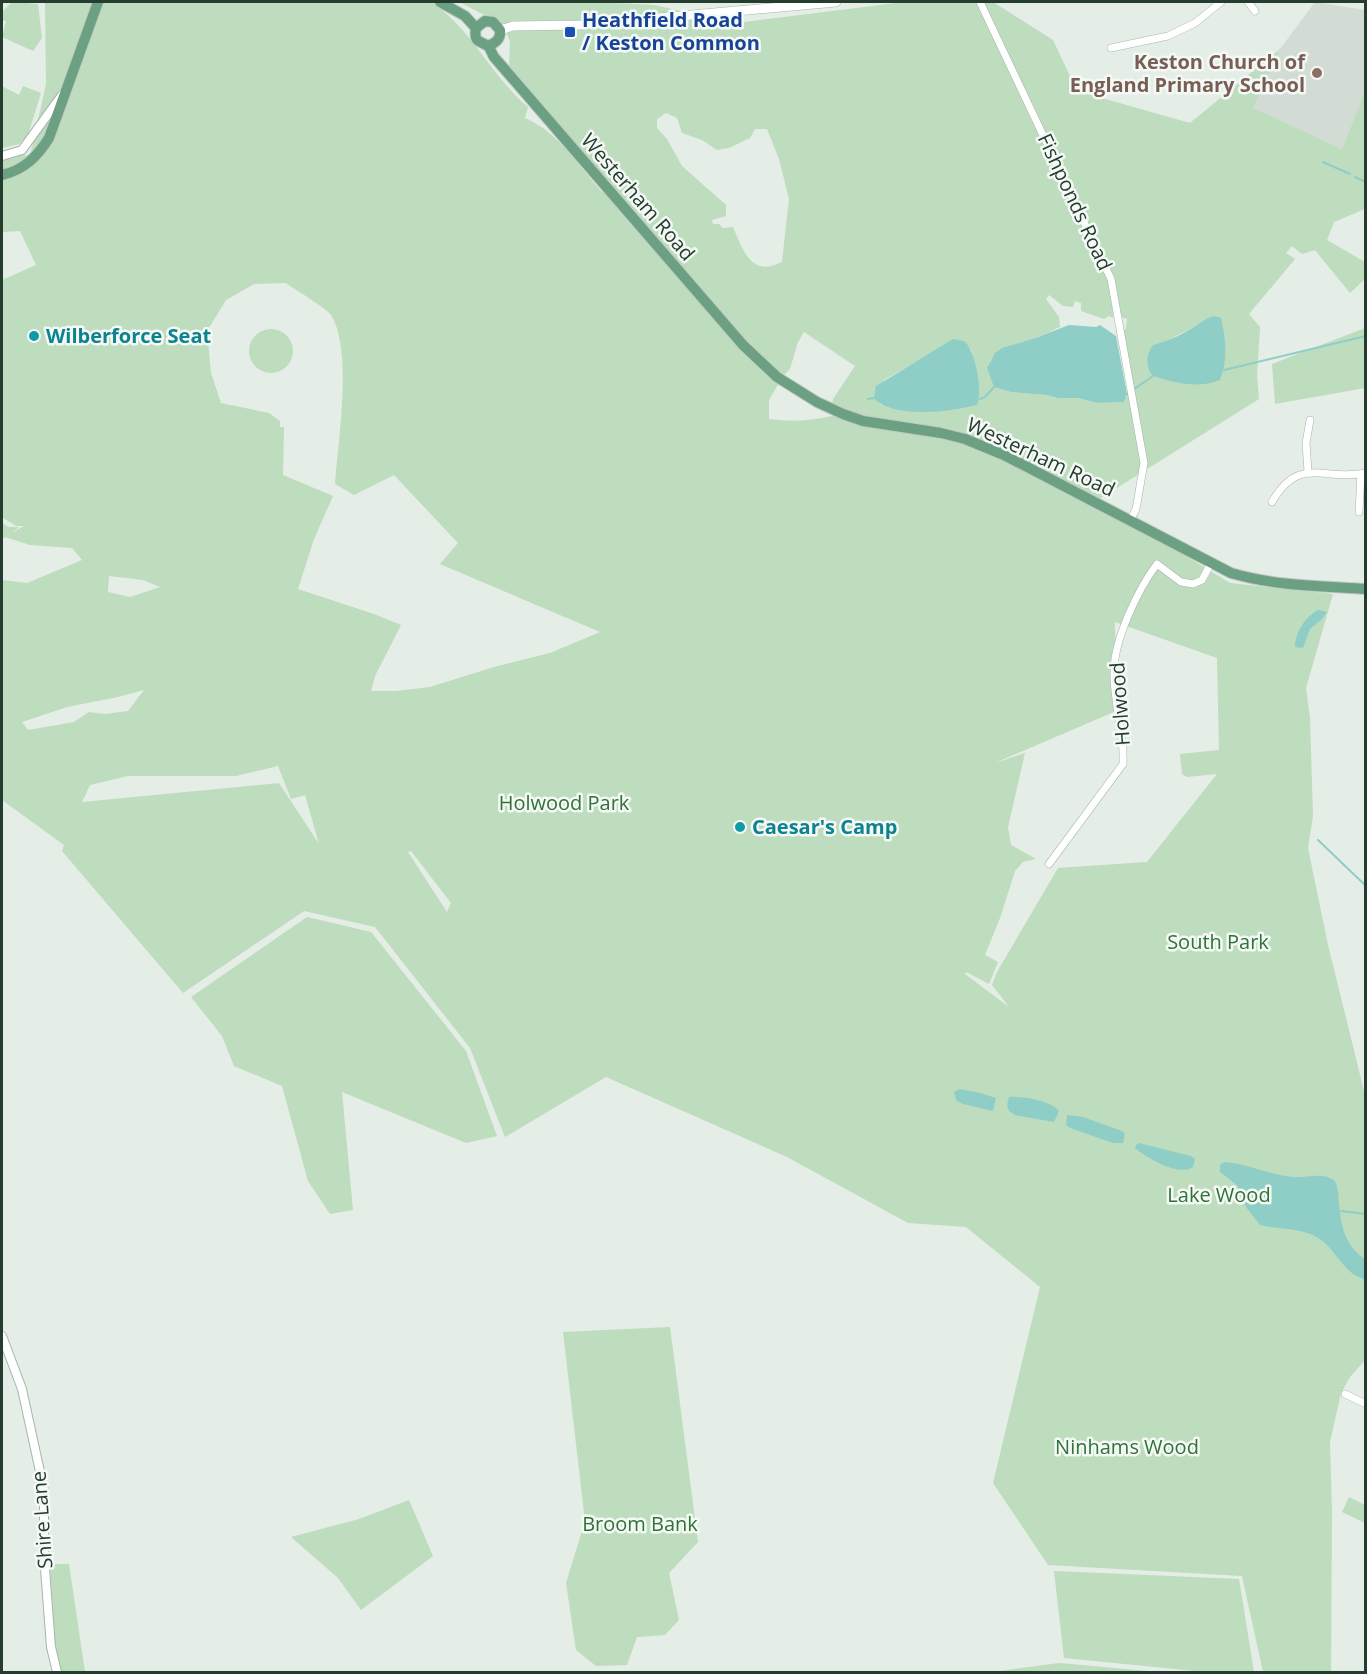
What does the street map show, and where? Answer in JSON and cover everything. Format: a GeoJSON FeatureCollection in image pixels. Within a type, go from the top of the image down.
{"type":"FeatureCollection","features":[{"type":"Feature","properties":{"kind":"main road"},"geometry":{"type":"LineString","coordinates":[[2,175],[27,165],[40,152],[49,138],[98,2]]}},
{"type":"Feature","properties":{"kind":"main road","name":"Westerham Road"},"geometry":{"type":"LineString","coordinates":[[440,2],[465,16],[476,28],[475,37],[478,41],[488,46],[494,57],[743,345],[777,377],[817,402],[863,421],[942,433],[965,439],[1004,455],[1232,573],[1271,582],[1365,588]]}},
{"type":"Feature","properties":{"kind":"main road"},"geometry":{"type":"LineString","coordinates":[[500,30],[513,26],[580,25],[836,2]]}},
{"type":"Feature","properties":{"kind":"main road"},"geometry":{"type":"LineString","coordinates":[[476,28],[480,23],[489,21],[496,24],[500,30],[499,39],[495,44],[488,46]]}},
{"type":"Feature","properties":{"kind":"street","name":"Fishponds Road"},"geometry":{"type":"LineString","coordinates":[[980,2],[1111,279],[1144,463],[1136,509],[1131,519]]}},
{"type":"Feature","properties":{"kind":"street"},"geometry":{"type":"LineString","coordinates":[[1111,48],[1168,36],[1194,23],[1221,2]]}},
{"type":"Feature","properties":{"kind":"street"},"geometry":{"type":"LineString","coordinates":[[1248,2],[1255,11]]}},
{"type":"Feature","properties":{"kind":"street"},"geometry":{"type":"LineString","coordinates":[[2,156],[22,150],[70,83]]}},
{"type":"Feature","properties":{"kind":"street"},"geometry":{"type":"LineString","coordinates":[[1308,472],[1306,443],[1310,420]]}},
{"type":"Feature","properties":{"kind":"street"},"geometry":{"type":"LineString","coordinates":[[1272,502],[1287,481],[1308,472],[1345,476],[1363,474],[1359,512]]}},
{"type":"Feature","properties":{"kind":"street","name":"Holwood"},"geometry":{"type":"LineString","coordinates":[[1049,864],[1123,764],[1124,748],[1113,672],[1116,649],[1148,575],[1157,564],[1181,582],[1193,584],[1202,580],[1211,563]]}},
{"type":"Feature","properties":{"kind":"street","name":"Shire Lane"},"geometry":{"type":"LineString","coordinates":[[2,1336],[22,1389],[44,1490],[44,1556],[51,1647],[57,1672]]}},
{"type":"Feature","properties":{"kind":"street"},"geometry":{"type":"LineString","coordinates":[[1345,1394],[1365,1404]]}},
{"type":"Feature","properties":{"kind":"shaded area","name":"Keston Church of England Primary School"},"geometry":{"type":"Polygon","coordinates":[[[1315,2],[1365,10],[1365,98],[1363,97],[1342,149],[1252,108],[1280,49],[1315,2]]]}},
{"type":"Feature","properties":{"kind":"green space"},"geometry":{"type":"Polygon","coordinates":[[[12,2],[38,4],[42,38],[33,51],[2,37],[6,21],[2,20],[2,12],[12,2]]]}},
{"type":"Feature","properties":{"kind":"green space"},"geometry":{"type":"Polygon","coordinates":[[[45,2],[431,2],[458,25],[503,81],[528,107],[525,118],[537,124],[558,141],[602,192],[613,185],[570,139],[509,67],[510,42],[504,25],[459,2],[595,2],[654,5],[736,23],[904,2],[993,2],[1053,40],[1077,91],[1190,123],[1280,49],[1253,108],[1342,149],[1363,96],[1365,98],[1365,209],[1334,222],[1327,240],[1365,262],[1365,279],[1350,293],[1315,250],[1302,254],[1292,246],[1286,253],[1295,259],[1249,314],[1260,327],[1257,375],[1259,399],[1096,501],[1230,583],[1333,594],[1306,688],[1310,718],[1313,816],[1308,848],[1328,945],[1365,1095],[1366,1359],[1350,1377],[1341,1393],[1330,1442],[1331,1672],[1263,1672],[1242,1576],[1048,1565],[993,1483],[1040,1287],[966,1227],[908,1223],[787,1157],[606,1077],[505,1137],[470,1048],[375,927],[304,911],[183,993],[62,851],[64,845],[2,800],[2,580],[27,583],[82,560],[72,548],[30,545],[5,537],[2,540],[2,523],[8,527],[19,527],[12,533],[24,526],[16,526],[2,517],[2,280],[36,265],[20,231],[2,232],[2,151],[30,156],[46,84],[45,2]],[[666,113],[657,119],[657,128],[667,139],[682,166],[726,205],[726,216],[712,220],[713,224],[719,224],[723,228],[733,227],[745,252],[756,264],[763,267],[782,262],[789,199],[779,159],[767,129],[755,129],[750,138],[729,148],[717,150],[702,140],[682,133],[677,118],[666,113]],[[286,283],[254,284],[226,300],[207,331],[211,373],[221,403],[269,413],[280,421],[280,427],[284,427],[283,475],[333,496],[314,539],[298,589],[401,625],[375,676],[371,691],[430,687],[550,653],[600,632],[440,564],[458,543],[394,475],[354,495],[335,484],[343,373],[338,331],[331,315],[286,283]],[[1049,295],[1046,299],[1059,317],[1060,327],[1011,345],[994,355],[990,361],[994,387],[1011,392],[1078,398],[1097,403],[1124,402],[1127,394],[1134,392],[1123,330],[1126,329],[1127,319],[1120,317],[1117,296],[1112,296],[1113,318],[1109,316],[1104,319],[1081,311],[1081,303],[1075,301],[1073,307],[1063,306],[1049,295]],[[1200,324],[1153,345],[1153,376],[1179,383],[1200,324]],[[804,332],[798,342],[790,369],[783,376],[769,400],[769,419],[800,420],[832,416],[833,399],[855,366],[804,332]],[[971,349],[935,351],[884,380],[880,404],[916,411],[953,410],[977,405],[976,370],[971,349]],[[109,576],[108,592],[130,597],[160,587],[143,580],[109,576]],[[1115,622],[1116,711],[995,763],[1025,753],[1008,827],[1011,845],[1036,859],[1023,862],[1015,871],[985,955],[998,962],[989,984],[966,972],[965,974],[1009,1007],[992,985],[997,972],[1058,868],[1147,862],[1217,774],[1187,777],[1182,774],[1180,754],[1219,750],[1217,658],[1115,622]],[[144,690],[67,707],[22,722],[28,730],[74,722],[89,712],[105,714],[128,711],[144,690]],[[278,766],[236,776],[128,776],[90,785],[82,802],[279,783],[319,844],[305,795],[291,799],[278,766]],[[411,851],[408,852],[447,912],[451,903],[411,851]]]}},
{"type":"Feature","properties":{"kind":"green space"},"geometry":{"type":"Polygon","coordinates":[[[2,86],[19,95],[23,86],[41,93],[28,135],[19,144],[2,148],[2,86]]]}},
{"type":"Feature","properties":{"kind":"green space"},"geometry":{"type":"Polygon","coordinates":[[[1365,328],[1365,388],[1275,404],[1272,364],[1365,328]]]}},
{"type":"Feature","properties":{"kind":"green space"},"geometry":{"type":"Polygon","coordinates":[[[271,329],[287,335],[293,351],[287,367],[271,373],[255,367],[249,351],[255,335],[271,329]]]}},
{"type":"Feature","properties":{"kind":"green space"},"geometry":{"type":"Polygon","coordinates":[[[307,917],[371,932],[466,1051],[497,1136],[466,1143],[342,1092],[353,1210],[330,1214],[308,1181],[282,1086],[234,1066],[222,1036],[191,997],[307,917]]]}},
{"type":"Feature","properties":{"kind":"green space","name":"Broom Bank"},"geometry":{"type":"Polygon","coordinates":[[[670,1327],[698,1542],[669,1573],[679,1620],[665,1635],[637,1637],[627,1665],[596,1666],[576,1650],[566,1583],[585,1521],[563,1332],[670,1327]]]}},
{"type":"Feature","properties":{"kind":"green space"},"geometry":{"type":"Polygon","coordinates":[[[1349,1497],[1365,1505],[1365,1523],[1342,1512],[1349,1497]]]}},
{"type":"Feature","properties":{"kind":"green space"},"geometry":{"type":"Polygon","coordinates":[[[409,1500],[433,1556],[361,1610],[338,1578],[291,1537],[359,1519],[409,1500]]]}},
{"type":"Feature","properties":{"kind":"green space"},"geometry":{"type":"Polygon","coordinates":[[[50,1564],[69,1564],[85,1672],[59,1672],[55,1647],[50,1564]]]}},
{"type":"Feature","properties":{"kind":"green space"},"geometry":{"type":"Polygon","coordinates":[[[1054,1571],[1239,1579],[1254,1672],[1205,1672],[1064,1658],[1054,1571]]]}},
{"type":"Feature","properties":{"kind":"green space"},"geometry":{"type":"Polygon","coordinates":[[[1059,1663],[1159,1672],[992,1672],[1059,1663]]]}},
{"type":"Feature","properties":{"kind":"water"},"geometry":{"type":"Polygon","coordinates":[[[1214,316],[1221,318],[1225,341],[1225,357],[1220,380],[1195,385],[1153,376],[1147,361],[1153,345],[1181,334],[1214,316]]]}},
{"type":"Feature","properties":{"kind":"water"},"geometry":{"type":"Polygon","coordinates":[[[1069,325],[1096,327],[1100,325],[1116,336],[1127,394],[1124,402],[1097,403],[1078,398],[1011,392],[994,387],[987,368],[995,353],[1002,348],[1069,325]]]}},
{"type":"Feature","properties":{"kind":"water"},"geometry":{"type":"Polygon","coordinates":[[[953,339],[964,341],[972,353],[979,382],[977,405],[953,410],[908,411],[883,405],[874,398],[876,386],[953,339]]]}},
{"type":"Feature","properties":{"kind":"water"},"geometry":{"type":"Polygon","coordinates":[[[1318,610],[1327,612],[1310,629],[1303,648],[1295,647],[1302,626],[1318,610]]]}},
{"type":"Feature","properties":{"kind":"water"},"geometry":{"type":"Polygon","coordinates":[[[960,1089],[996,1098],[993,1111],[963,1104],[956,1100],[954,1092],[960,1089]]]}},
{"type":"Feature","properties":{"kind":"water"},"geometry":{"type":"Polygon","coordinates":[[[1009,1097],[1036,1100],[1049,1104],[1059,1111],[1054,1122],[1015,1115],[1009,1111],[1007,1105],[1009,1097]]]}},
{"type":"Feature","properties":{"kind":"water"},"geometry":{"type":"Polygon","coordinates":[[[1067,1115],[1083,1117],[1122,1131],[1125,1134],[1123,1143],[1113,1143],[1070,1128],[1066,1125],[1067,1115]]]}},
{"type":"Feature","properties":{"kind":"water"},"geometry":{"type":"Polygon","coordinates":[[[1139,1143],[1191,1156],[1195,1159],[1193,1167],[1180,1170],[1163,1165],[1135,1148],[1139,1143]]]}},
{"type":"Feature","properties":{"kind":"water"},"geometry":{"type":"Polygon","coordinates":[[[1224,1162],[1241,1164],[1284,1176],[1319,1176],[1334,1180],[1338,1189],[1345,1235],[1358,1254],[1365,1259],[1365,1280],[1353,1274],[1325,1243],[1313,1235],[1260,1225],[1246,1207],[1237,1185],[1220,1172],[1220,1165],[1224,1162]]]}},
{"type":"Feature","properties":{"kind":"waterway"},"geometry":{"type":"LineString","coordinates":[[1323,162],[1350,174]]}},
{"type":"Feature","properties":{"kind":"waterway"},"geometry":{"type":"LineString","coordinates":[[1355,177],[1366,182]]}},
{"type":"Feature","properties":{"kind":"waterway"},"geometry":{"type":"LineString","coordinates":[[1224,370],[1366,336]]}},
{"type":"Feature","properties":{"kind":"waterway"},"geometry":{"type":"LineString","coordinates":[[1127,394],[1153,376]]}},
{"type":"Feature","properties":{"kind":"waterway"},"geometry":{"type":"LineString","coordinates":[[980,399],[994,387]]}},
{"type":"Feature","properties":{"kind":"waterway"},"geometry":{"type":"LineString","coordinates":[[868,399],[874,398]]}},
{"type":"Feature","properties":{"kind":"waterway"},"geometry":{"type":"LineString","coordinates":[[1318,840],[1366,886]]}},
{"type":"Feature","properties":{"kind":"waterway"},"geometry":{"type":"LineString","coordinates":[[1341,1211],[1366,1214]]}},
{"type":"Feature","properties":{"kind":"place","name":"Heathfield Road / Keston Common"},"geometry":{"type":"Point","coordinates":[570,32]}},
{"type":"Feature","properties":{"kind":"place","name":"Keston Church of England Primary School"},"geometry":{"type":"Point","coordinates":[1317,73]}},
{"type":"Feature","properties":{"kind":"place","name":"Wilberforce Seat"},"geometry":{"type":"Point","coordinates":[34,336]}},
{"type":"Feature","properties":{"kind":"place","name":"Caesar's Camp"},"geometry":{"type":"Point","coordinates":[740,827]}},
{"type":"Feature","properties":{"kind":"park label","name":"Holwood Park"},"geometry":{"type":"Point","coordinates":[564,803]}},
{"type":"Feature","properties":{"kind":"park label","name":"South Park"},"geometry":{"type":"Point","coordinates":[1218,942]}},
{"type":"Feature","properties":{"kind":"park label","name":"Lake Wood"},"geometry":{"type":"Point","coordinates":[1219,1195]}},
{"type":"Feature","properties":{"kind":"park label","name":"Ninhams Wood"},"geometry":{"type":"Point","coordinates":[1127,1447]}}]}
